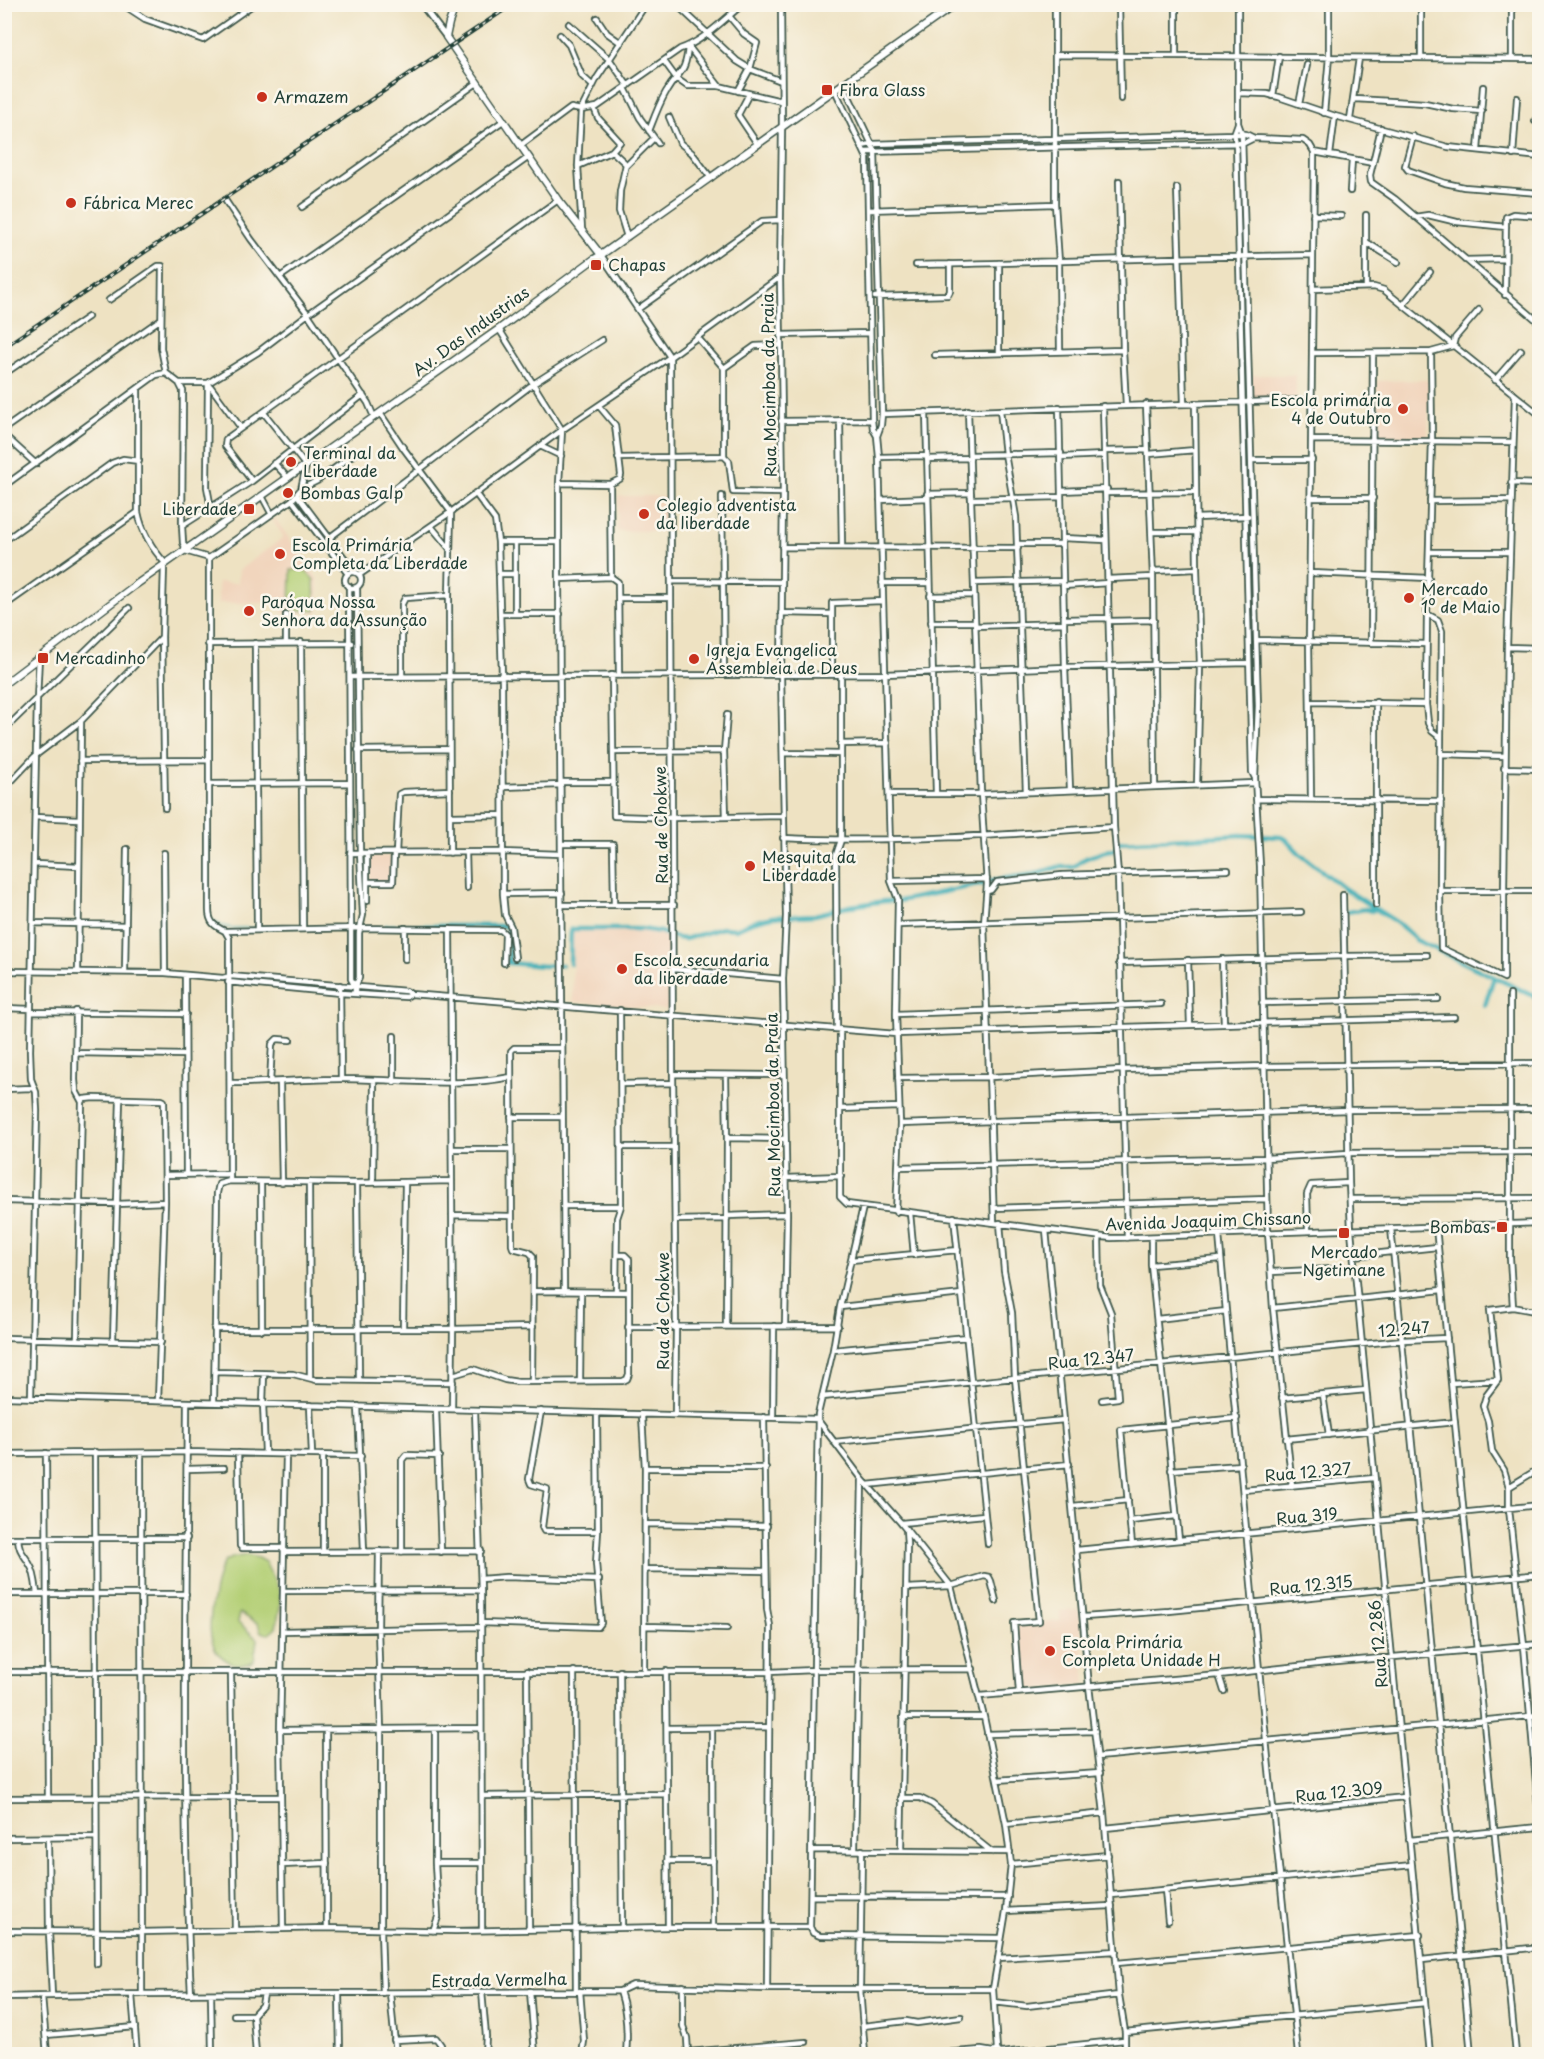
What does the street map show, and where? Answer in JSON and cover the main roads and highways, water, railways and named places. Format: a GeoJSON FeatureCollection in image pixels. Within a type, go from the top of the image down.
{"type":"FeatureCollection","features":[{"type":"Feature","properties":{"kind":"main road","name":"Av. Das Industrias"},"geometry":{"type":"LineString","coordinates":[[4,684],[101,610],[262,495],[956,4]]}},
{"type":"Feature","properties":{"kind":"main road"},"geometry":{"type":"LineString","coordinates":[[457,5],[446,37],[558,200],[601,255]]}},
{"type":"Feature","properties":{"kind":"waterway"},"geometry":{"type":"LineString","coordinates":[[1117,847],[1119,842],[1240,835],[1281,837],[1345,889],[1399,924],[1416,940],[1540,999]]}},
{"type":"Feature","properties":{"kind":"waterway"},"geometry":{"type":"LineString","coordinates":[[570,964],[571,929],[642,929],[685,939],[722,928],[736,929],[772,917],[815,915],[851,906],[899,901],[983,884],[987,881],[1040,873],[1058,867],[1073,867],[1086,858],[1114,849]]}},
{"type":"Feature","properties":{"kind":"waterway"},"geometry":{"type":"LineString","coordinates":[[1347,912],[1375,909]]}},
{"type":"Feature","properties":{"kind":"waterway"},"geometry":{"type":"LineString","coordinates":[[214,921],[232,928],[300,927]]}},
{"type":"Feature","properties":{"kind":"waterway"},"geometry":{"type":"LineString","coordinates":[[386,926],[508,926],[510,951],[508,963],[562,965]]}},
{"type":"Feature","properties":{"kind":"waterway"},"geometry":{"type":"LineString","coordinates":[[1485,1005],[1494,977]]}},
{"type":"Feature","properties":{"kind":"railway"},"geometry":{"type":"LineString","coordinates":[[4,347],[513,4]]}},
{"type":"Feature","properties":{"kind":"place","name":"Fibra Glass"},"geometry":{"type":"Point","coordinates":[827,90]}},
{"type":"Feature","properties":{"kind":"place","name":"Armazem"},"geometry":{"type":"Point","coordinates":[262,97]}},
{"type":"Feature","properties":{"kind":"place","name":"Fábrica Merec"},"geometry":{"type":"Point","coordinates":[71,203]}},
{"type":"Feature","properties":{"kind":"place","name":"Chapas"},"geometry":{"type":"Point","coordinates":[596,265]}},
{"type":"Feature","properties":{"kind":"place","name":"Escola primária 4 de Outubro"},"geometry":{"type":"Point","coordinates":[1403,409]}},
{"type":"Feature","properties":{"kind":"place","name":"Terminal da Liberdade"},"geometry":{"type":"Point","coordinates":[291,462]}},
{"type":"Feature","properties":{"kind":"place","name":"Bombas Galp"},"geometry":{"type":"Point","coordinates":[288,493]}},
{"type":"Feature","properties":{"kind":"place","name":"Liberdade"},"geometry":{"type":"Point","coordinates":[249,509]}},
{"type":"Feature","properties":{"kind":"place","name":"Colegio adventista da liberdade"},"geometry":{"type":"Point","coordinates":[644,514]}},
{"type":"Feature","properties":{"kind":"place","name":"Escola Primária Completa da Liberdade"},"geometry":{"type":"Point","coordinates":[280,554]}},
{"type":"Feature","properties":{"kind":"place","name":"Mercado 1º de Maio"},"geometry":{"type":"Point","coordinates":[1409,598]}},
{"type":"Feature","properties":{"kind":"place","name":"Paróqua Nossa Senhora da Assunção"},"geometry":{"type":"Point","coordinates":[249,611]}},
{"type":"Feature","properties":{"kind":"place","name":"Mercadinho"},"geometry":{"type":"Point","coordinates":[43,658]}},
{"type":"Feature","properties":{"kind":"place","name":"Igreja Evangelica Assembleia de Deus"},"geometry":{"type":"Point","coordinates":[694,659]}},
{"type":"Feature","properties":{"kind":"place","name":"Mesquita da Liberdade"},"geometry":{"type":"Point","coordinates":[750,866]}},
{"type":"Feature","properties":{"kind":"place","name":"Escola secundaria da liberdade"},"geometry":{"type":"Point","coordinates":[622,969]}},
{"type":"Feature","properties":{"kind":"place","name":"Bombas"},"geometry":{"type":"Point","coordinates":[1502,1227]}},
{"type":"Feature","properties":{"kind":"place","name":"Mercado Ngetimane"},"geometry":{"type":"Point","coordinates":[1344,1233]}},
{"type":"Feature","properties":{"kind":"place","name":"Escola Primária Completa Unidade H"},"geometry":{"type":"Point","coordinates":[1050,1651]}}]}
